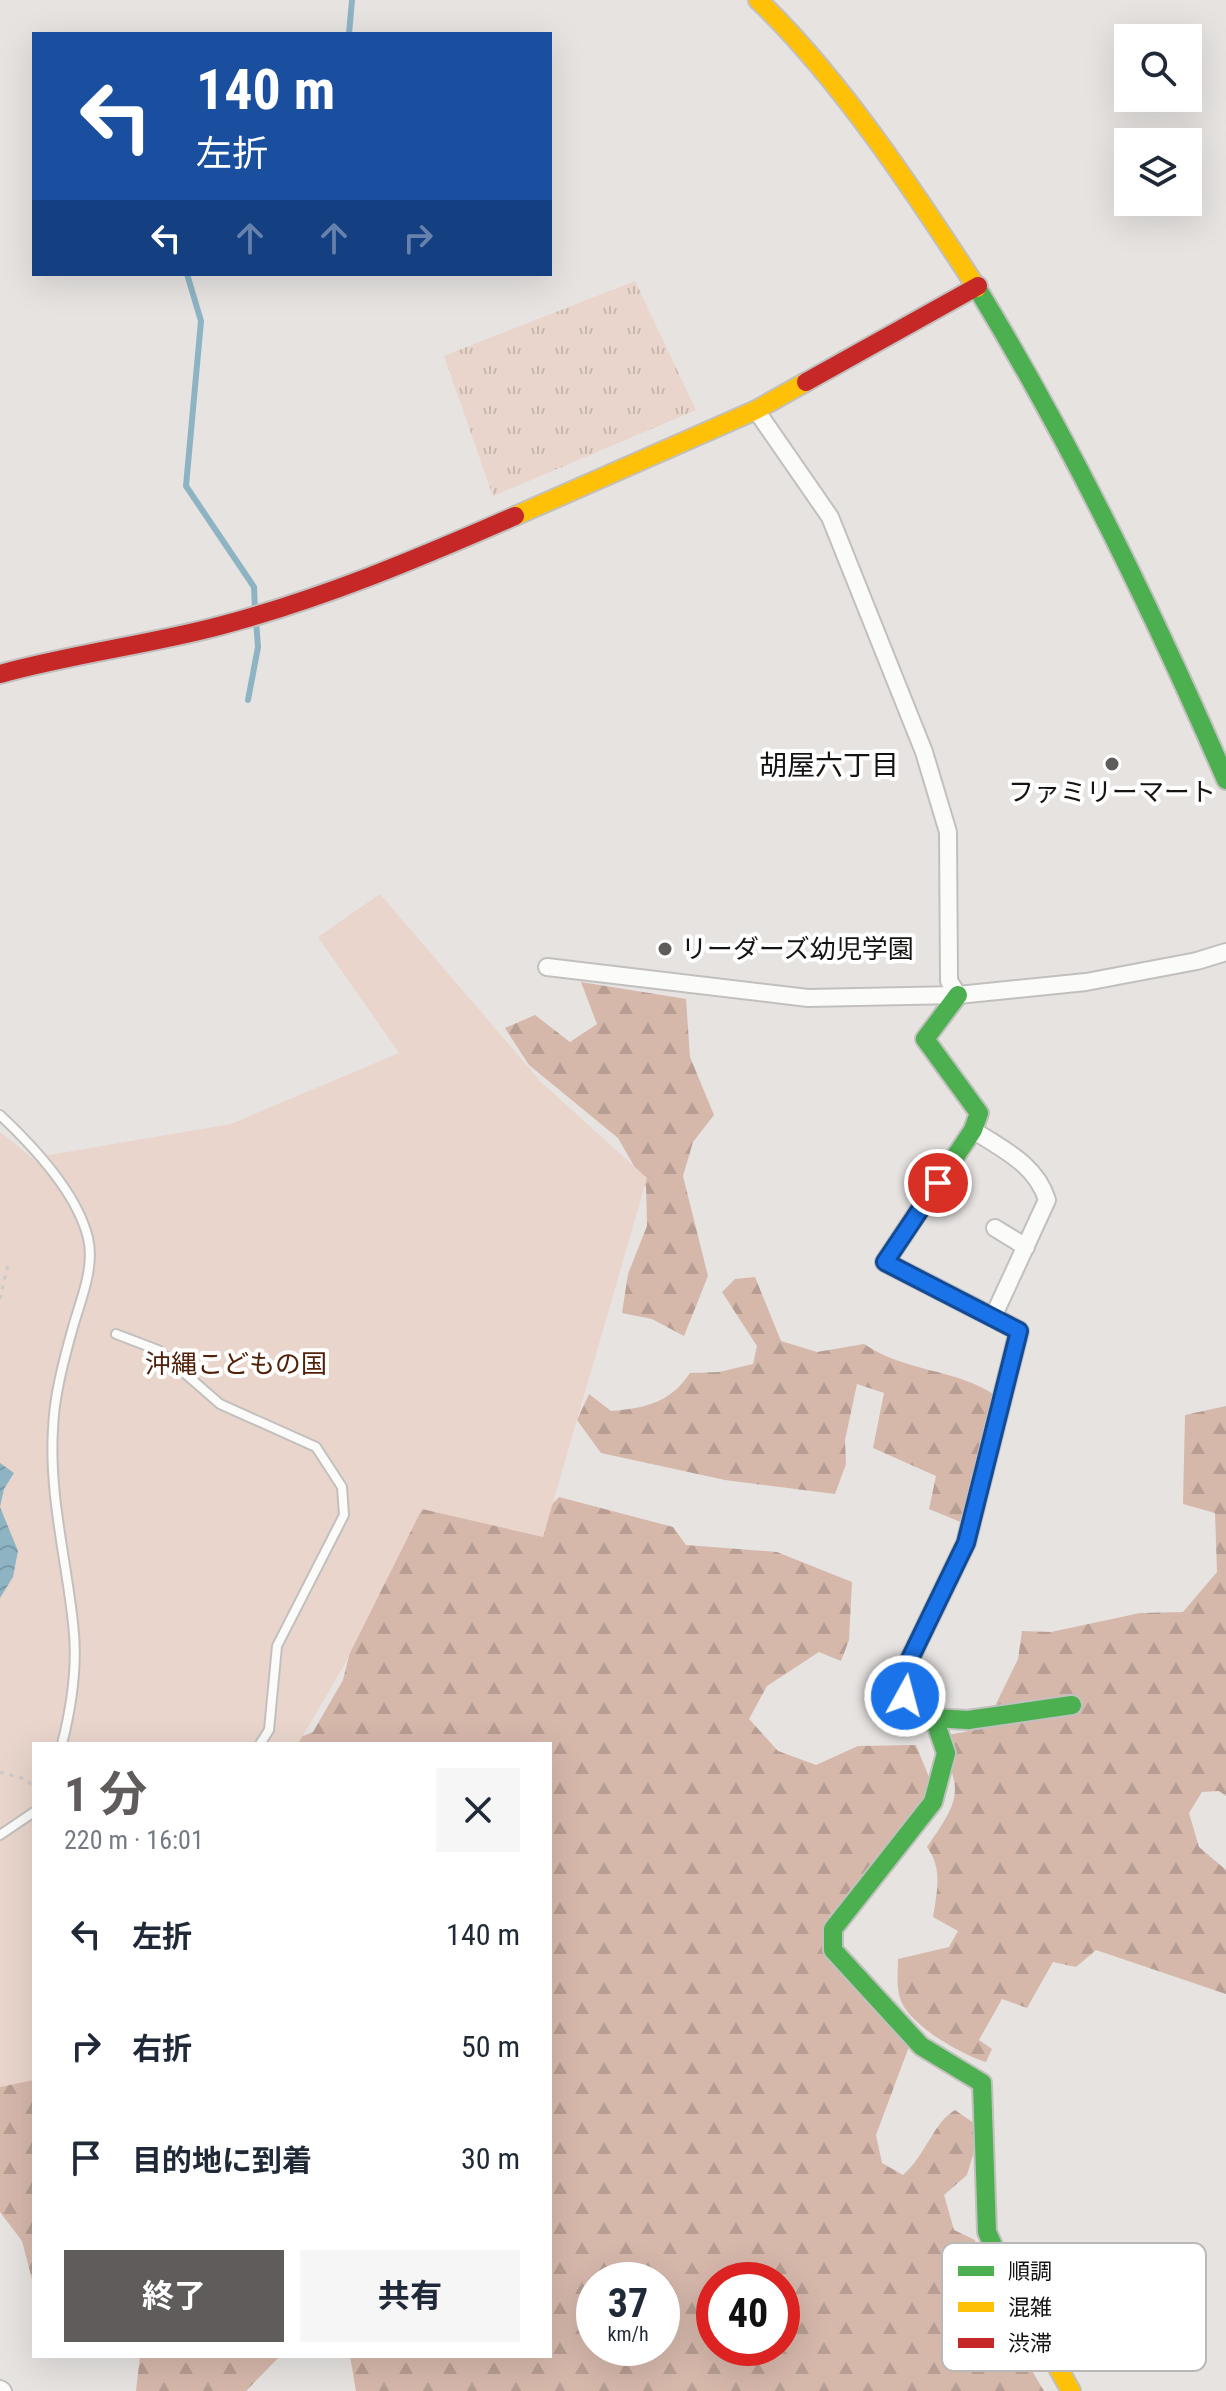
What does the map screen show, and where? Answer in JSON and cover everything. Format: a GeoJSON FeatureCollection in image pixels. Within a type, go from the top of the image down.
{"type":"FeatureCollection","features":[{"type":"Feature","properties":{"kind":"street"},"geometry":{"type":"LineString","coordinates":[[758,0],[810,57],[915,192],[1018,349],[1137,575],[1226,780]]}},
{"type":"Feature","properties":{"kind":"street"},"geometry":{"type":"LineString","coordinates":[[0,674],[69,655],[243,619],[385,573],[460,543],[756,410],[978,286]]}},
{"type":"Feature","properties":{"kind":"street"},"geometry":{"type":"LineString","coordinates":[[756,410],[830,517],[924,752],[948,832],[949,981],[958,995]]}},
{"type":"Feature","properties":{"kind":"street"},"geometry":{"type":"LineString","coordinates":[[547,967],[808,998],[958,995],[1086,982],[1197,961],[1226,952]]}},
{"type":"Feature","properties":{"kind":"street"},"geometry":{"type":"LineString","coordinates":[[958,995],[925,1039],[979,1113],[973,1130],[885,1262],[1019,1331],[966,1543],[905,1669],[905,1696],[934,1718],[968,1720],[1072,1705]]}},
{"type":"Feature","properties":{"kind":"street"},"geometry":{"type":"LineString","coordinates":[[973,1130],[1022,1162],[1042,1184],[1047,1200],[993,1317]]}},
{"type":"Feature","properties":{"kind":"street"},"geometry":{"type":"LineString","coordinates":[[995,1228],[1026,1247]]}},
{"type":"Feature","properties":{"kind":"street"},"geometry":{"type":"LineString","coordinates":[[934,1718],[946,1753],[933,1802],[833,1929],[833,1950],[921,2046],[982,2083],[987,2232],[992,2243]]}},
{"type":"Feature","properties":{"kind":"street"},"geometry":{"type":"LineString","coordinates":[[1059,2371],[1071,2391]]}},
{"type":"Feature","properties":{"kind":"lane"},"geometry":{"type":"LineString","coordinates":[[0,1115],[56,1178],[83,1221],[89,1242],[90,1267],[70,1339],[53,1427],[55,1502],[74,1624],[75,1669],[62,1742]]}},
{"type":"Feature","properties":{"kind":"lane"},"geometry":{"type":"LineString","coordinates":[[116,1334],[158,1350],[220,1404],[316,1447],[342,1487],[344,1515],[277,1646],[269,1730],[261,1742]]}},
{"type":"Feature","properties":{"kind":"lane"},"geometry":{"type":"LineString","coordinates":[[0,1835],[32,1813]]}},
{"type":"Feature","properties":{"kind":"path"},"geometry":{"type":"LineString","coordinates":[[0,1299],[8,1264]]}},
{"type":"Feature","properties":{"kind":"path"},"geometry":{"type":"LineString","coordinates":[[0,1772],[25,1779],[32,1785]]}},
{"type":"Feature","properties":{"kind":"green space"},"geometry":{"type":"Polygon","coordinates":[[[635,281],[696,410],[493,496],[444,356],[635,281]]]}},
{"type":"Feature","properties":{"kind":"green space","name":"沖縄こどもの国"},"geometry":{"type":"Polygon","coordinates":[[[380,894],[541,1082],[647,1178],[543,1537],[422,1509],[343,1667],[299,1742],[32,1742],[32,2080],[0,2087],[0,1132],[32,1158],[231,1124],[399,1053],[318,937],[380,894]]]}},
{"type":"Feature","properties":{"kind":"green space"},"geometry":{"type":"Polygon","coordinates":[[[581,982],[686,999],[690,1057],[714,1115],[693,1142],[683,1176],[708,1276],[684,1336],[652,1319],[622,1313],[628,1274],[647,1226],[646,1187],[618,1138],[529,1065],[505,1028],[535,1015],[570,1042],[597,1024],[581,982]]]}},
{"type":"Feature","properties":{"kind":"green space"},"geometry":{"type":"Polygon","coordinates":[[[755,1277],[781,1341],[817,1352],[864,1344],[897,1360],[965,1380],[996,1396],[963,1523],[929,1509],[936,1476],[873,1448],[884,1393],[857,1384],[845,1440],[846,1464],[835,1494],[725,1480],[601,1453],[577,1420],[589,1394],[611,1411],[635,1408],[665,1397],[690,1373],[719,1372],[753,1364],[757,1346],[722,1292],[735,1279],[755,1277]]]}},
{"type":"Feature","properties":{"kind":"green space"},"geometry":{"type":"Polygon","coordinates":[[[1226,1406],[1226,1796],[1219,1791],[1202,1792],[1189,1813],[1199,1847],[1226,1870],[1226,1994],[1096,1950],[1076,1967],[1053,1962],[1027,2008],[1002,1999],[979,2040],[992,2049],[986,2062],[950,2046],[924,2028],[905,2008],[898,1989],[898,1959],[949,1947],[958,1931],[933,1917],[937,1872],[927,1847],[947,1816],[955,1793],[951,1770],[936,1737],[1080,1711],[995,1706],[1018,1659],[1022,1631],[1051,1632],[1140,1613],[1183,1612],[1217,1572],[1215,1513],[1183,1504],[1185,1415],[1226,1406]]]}},
{"type":"Feature","properties":{"kind":"green space"},"geometry":{"type":"Polygon","coordinates":[[[369,1482],[530,1527],[559,1497],[673,1527],[686,1545],[777,1552],[852,1582],[849,1640],[841,1661],[819,1652],[767,1686],[749,1719],[778,1751],[816,1765],[858,1746],[916,1745],[937,1797],[824,1950],[910,2044],[876,2135],[882,2163],[903,2175],[941,2123],[955,2110],[981,2128],[967,2175],[944,2195],[954,2230],[975,2243],[942,2243],[942,2371],[1032,2371],[1044,2391],[356,2391],[350,2358],[552,2358],[552,1742],[289,1742],[313,1732],[343,1680],[358,1619],[369,1482]]]}},
{"type":"Feature","properties":{"kind":"green space"},"geometry":{"type":"Polygon","coordinates":[[[0,2056],[32,2063],[32,2279],[22,2241],[0,2212],[0,2056]]]}},
{"type":"Feature","properties":{"kind":"green space"},"geometry":{"type":"Polygon","coordinates":[[[140,2358],[278,2358],[246,2391],[136,2391],[140,2358]]]}},
{"type":"Feature","properties":{"kind":"water"},"geometry":{"type":"Polygon","coordinates":[[[0,1463],[14,1473],[4,1489],[0,1507],[0,1463]]]}},
{"type":"Feature","properties":{"kind":"water"},"geometry":{"type":"Polygon","coordinates":[[[0,1507],[18,1551],[13,1577],[0,1598],[0,1507]]]}},
{"type":"Feature","properties":{"kind":"waterway"},"geometry":{"type":"LineString","coordinates":[[349,32],[352,0]]}},
{"type":"Feature","properties":{"kind":"waterway"},"geometry":{"type":"LineString","coordinates":[[188,276],[201,321],[186,486],[254,587],[255,610]]}},
{"type":"Feature","properties":{"kind":"waterway"},"geometry":{"type":"LineString","coordinates":[[248,700],[258,647],[256,621]]}},
{"type":"Feature","properties":{"kind":"traffic: fast"},"geometry":{"type":"LineString","coordinates":[[977,288],[1046,408],[1110,530],[1226,780]]}},
{"type":"Feature","properties":{"kind":"traffic: fast"},"geometry":{"type":"LineString","coordinates":[[958,995],[925,1039],[979,1113],[973,1130],[885,1262],[1000,1321]]}},
{"type":"Feature","properties":{"kind":"traffic: fast"},"geometry":{"type":"LineString","coordinates":[[913,1702],[934,1718],[968,1720],[1072,1705]]}},
{"type":"Feature","properties":{"kind":"traffic: fast"},"geometry":{"type":"LineString","coordinates":[[934,1718],[946,1753],[933,1802],[833,1929],[833,1950],[921,2046],[982,2083],[987,2232],[992,2243]]}},
{"type":"Feature","properties":{"kind":"traffic: slow"},"geometry":{"type":"LineString","coordinates":[[758,0],[847,100],[977,288]]}},
{"type":"Feature","properties":{"kind":"traffic: slow"},"geometry":{"type":"LineString","coordinates":[[515,516],[756,410],[806,382]]}},
{"type":"Feature","properties":{"kind":"traffic: slow"},"geometry":{"type":"LineString","coordinates":[[1060,2371],[1071,2391]]}},
{"type":"Feature","properties":{"kind":"traffic: jam"},"geometry":{"type":"LineString","coordinates":[[806,382],[978,286]]}},
{"type":"Feature","properties":{"kind":"traffic: jam"},"geometry":{"type":"LineString","coordinates":[[0,674],[192,633],[257,615],[370,577],[515,516]]}},
{"type":"Feature","properties":{"kind":"traffic: jam"},"geometry":{"type":"LineString","coordinates":[[913,1702],[905,1696],[905,1669],[966,1543],[1019,1331],[1000,1321]]}},
{"type":"Feature","properties":{"kind":"place","name":"ファミリーマート"},"geometry":{"type":"Point","coordinates":[1112,764]}},
{"type":"Feature","properties":{"kind":"place","name":"リーダーズ幼児学園"},"geometry":{"type":"Point","coordinates":[665,949]}},
{"type":"Feature","properties":{"kind":"district","name":"胡屋六丁目"},"geometry":{"type":"Point","coordinates":[829,765]}},
{"type":"Feature","properties":{"kind":"route"},"geometry":{"type":"LineString","coordinates":[[905,1696],[905,1669],[966,1543],[1019,1331],[885,1262],[938,1183]]}}]}
